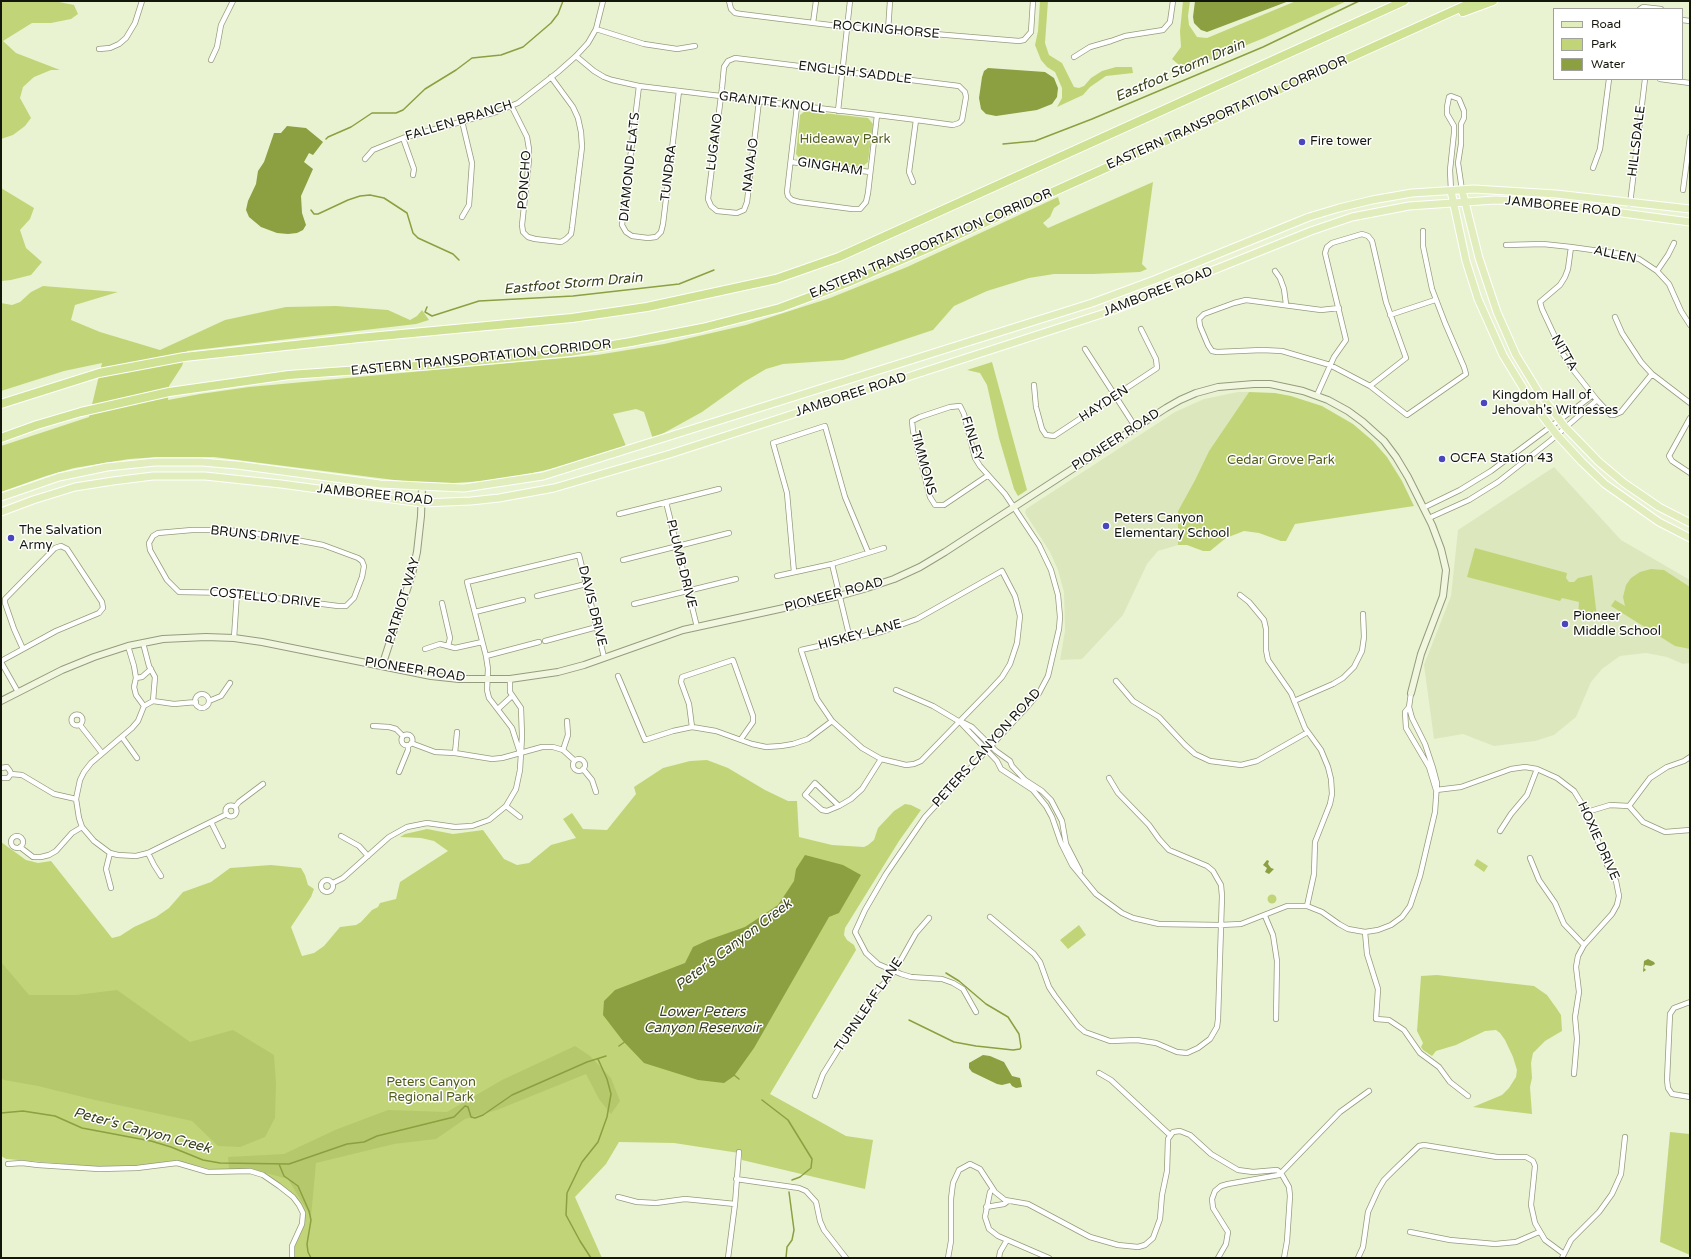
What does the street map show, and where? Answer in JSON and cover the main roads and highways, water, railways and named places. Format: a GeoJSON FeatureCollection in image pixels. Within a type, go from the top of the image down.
{"type":"FeatureCollection","features":[{"type":"Feature","properties":{"kind":"highway","name":"EASTERN TRANSPORTATION CORRIDOR"},"geometry":{"type":"LineString","coordinates":[[1,404],[99,373],[184,357],[375,336],[572,318],[647,307],[776,279],[839,257],[1404,1]]}},
{"type":"Feature","properties":{"kind":"highway","name":"EASTERN TRANSPORTATION CORRIDOR"},"geometry":{"type":"LineString","coordinates":[[1,438],[37,425],[81,412],[169,392],[289,375],[431,365],[570,352],[702,328],[780,308],[847,283],[922,251],[1475,1]]}},
{"type":"Feature","properties":{"kind":"highway"},"geometry":{"type":"LineString","coordinates":[[1439,18],[1463,12],[1493,1]]}},
{"type":"Feature","properties":{"kind":"main road","name":"JAMBOREE ROAD"},"geometry":{"type":"LineString","coordinates":[[1,498],[59,477],[107,467],[155,462],[202,462],[237,465],[380,484],[422,487],[464,488],[524,479],[551,474],[1092,304],[1287,226],[1339,208],[1372,200],[1412,193],[1474,189],[1549,194],[1630,204],[1690,209]]}},
{"type":"Feature","properties":{"kind":"main road"},"geometry":{"type":"LineString","coordinates":[[1462,190],[1479,258],[1497,312],[1508,338],[1531,381],[1565,427],[1599,462],[1624,483],[1659,507],[1690,523]]}},
{"type":"Feature","properties":{"kind":"main road"},"geometry":{"type":"LineString","coordinates":[[1451,191],[1466,261],[1478,300],[1488,326],[1531,401],[1557,436],[1606,484],[1659,522],[1690,538]]}},
{"type":"Feature","properties":{"kind":"main road","name":"JAMBOREE ROAD"},"geometry":{"type":"LineString","coordinates":[[1,512],[75,487],[153,476],[205,476],[281,484],[422,503],[499,498],[554,488],[606,474],[1114,310],[1328,224],[1386,210],[1409,206],[1495,200],[1540,202],[1690,222]]}},
{"type":"Feature","properties":{"kind":"water"},"geometry":{"type":"Polygon","coordinates":[[[1195,1],[1289,1],[1207,32],[1201,30],[1194,23],[1193,17],[1195,1]]]}},
{"type":"Feature","properties":{"kind":"water"},"geometry":{"type":"Polygon","coordinates":[[[988,68],[1045,72],[1054,78],[1058,88],[1057,97],[1052,104],[1037,110],[996,116],[986,114],[981,109],[979,98],[982,77],[984,71],[988,68]]]}},
{"type":"Feature","properties":{"kind":"water"},"geometry":{"type":"Polygon","coordinates":[[[287,126],[306,128],[323,142],[313,155],[309,153],[304,162],[313,169],[301,196],[302,213],[306,225],[303,230],[297,233],[288,234],[277,233],[261,227],[249,217],[246,210],[248,201],[256,184],[258,171],[264,162],[274,133],[281,133],[287,126]]]}},
{"type":"Feature","properties":{"kind":"water","name":"Lower Peters Canyon Reservoir"},"geometry":{"type":"Polygon","coordinates":[[[805,855],[843,865],[861,875],[839,913],[829,917],[754,1048],[734,1076],[724,1083],[698,1080],[644,1063],[623,1041],[603,1015],[604,1001],[615,990],[685,963],[693,947],[745,927],[778,905],[794,881],[796,869],[805,855]]]}},
{"type":"Feature","properties":{"kind":"water"},"geometry":{"type":"Polygon","coordinates":[[[1267,860],[1269,861],[1268,864],[1271,868],[1274,869],[1269,874],[1265,872],[1267,868],[1263,865],[1267,860]]]}},
{"type":"Feature","properties":{"kind":"water"},"geometry":{"type":"Polygon","coordinates":[[[1648,959],[1655,964],[1651,966],[1645,965],[1644,968],[1646,970],[1643,972],[1644,961],[1648,959]]]}},
{"type":"Feature","properties":{"kind":"water"},"geometry":{"type":"Polygon","coordinates":[[[983,1055],[990,1056],[1004,1062],[1012,1076],[1020,1078],[1022,1087],[1016,1088],[1010,1083],[1002,1085],[997,1084],[972,1072],[969,1068],[969,1063],[983,1055]]]}},
{"type":"Feature","properties":{"kind":"waterway"},"geometry":{"type":"LineString","coordinates":[[326,139],[351,127],[372,113],[396,113],[403,110],[425,89],[456,70],[472,58],[501,55],[523,47],[551,23],[558,14],[563,1]]}},
{"type":"Feature","properties":{"kind":"waterway","name":"Eastfoot Storm Drain"},"geometry":{"type":"LineString","coordinates":[[1003,144],[1035,141],[1092,119],[1263,47],[1359,1]]}},
{"type":"Feature","properties":{"kind":"waterway"},"geometry":{"type":"LineString","coordinates":[[311,210],[314,214],[318,214],[360,196],[370,195],[384,198],[407,213],[413,233],[418,238],[453,254],[459,260]]}},
{"type":"Feature","properties":{"kind":"waterway","name":"Eastfoot Storm Drain"},"geometry":{"type":"LineString","coordinates":[[427,307],[425,312],[432,316],[479,301],[573,296],[679,284],[714,270]]}},
{"type":"Feature","properties":{"kind":"waterway"},"geometry":{"type":"LineString","coordinates":[[909,1020],[954,1042],[1013,1050],[1020,1049],[1019,1034],[1008,1017],[986,1004],[959,981],[946,973]]}},
{"type":"Feature","properties":{"kind":"waterway","name":"Peter's Canyon Creek"},"geometry":{"type":"LineString","coordinates":[[619,1046],[626,1041]]}},
{"type":"Feature","properties":{"kind":"waterway","name":"Peter's Canyon Creek"},"geometry":{"type":"LineString","coordinates":[[1,1113],[23,1111],[55,1116],[82,1128],[151,1141],[171,1147],[203,1160],[220,1163],[289,1164],[347,1144],[364,1142],[377,1136],[454,1117],[465,1106],[468,1107],[471,1117],[475,1118],[483,1115],[512,1095],[587,1062],[606,1056]]}},
{"type":"Feature","properties":{"kind":"waterway"},"geometry":{"type":"LineString","coordinates":[[591,1258],[566,1215],[567,1193],[582,1162],[598,1142],[607,1117],[611,1094],[607,1079],[598,1059]]}},
{"type":"Feature","properties":{"kind":"waterway"},"geometry":{"type":"LineString","coordinates":[[734,1075],[739,1079]]}},
{"type":"Feature","properties":{"kind":"waterway"},"geometry":{"type":"LineString","coordinates":[[762,1100],[788,1120],[812,1159],[811,1168],[800,1177],[792,1180]]}},
{"type":"Feature","properties":{"kind":"waterway"},"geometry":{"type":"LineString","coordinates":[[279,1164],[284,1176],[298,1186],[309,1211],[311,1220],[307,1244],[308,1252],[311,1258]]}},
{"type":"Feature","properties":{"kind":"waterway"},"geometry":{"type":"LineString","coordinates":[[786,1258],[787,1247],[792,1240],[794,1230],[789,1192]]}},
{"type":"Feature","properties":{"kind":"place","name":"Fire tower"},"geometry":{"type":"Point","coordinates":[1302,142]}},
{"type":"Feature","properties":{"kind":"place","name":"Kingdom Hall of Jehovah's Witnesses"},"geometry":{"type":"Point","coordinates":[1484,403]}},
{"type":"Feature","properties":{"kind":"place","name":"OCFA Station 43"},"geometry":{"type":"Point","coordinates":[1442,459]}},
{"type":"Feature","properties":{"kind":"place","name":"Peters Canyon Elementary School"},"geometry":{"type":"Point","coordinates":[1106,526]}},
{"type":"Feature","properties":{"kind":"place","name":"The Salvation Army"},"geometry":{"type":"Point","coordinates":[11,538]}},
{"type":"Feature","properties":{"kind":"place","name":"Pioneer Middle School"},"geometry":{"type":"Point","coordinates":[1565,624]}},
{"type":"Feature","properties":{"kind":"park label","name":"Hideaway Park"},"geometry":{"type":"Point","coordinates":[845,140]}},
{"type":"Feature","properties":{"kind":"park label","name":"Cedar Grove Park"},"geometry":{"type":"Point","coordinates":[1281,461]}},
{"type":"Feature","properties":{"kind":"park label","name":"Peters Canyon Regional Park"},"geometry":{"type":"Point","coordinates":[431,1090]}}]}
